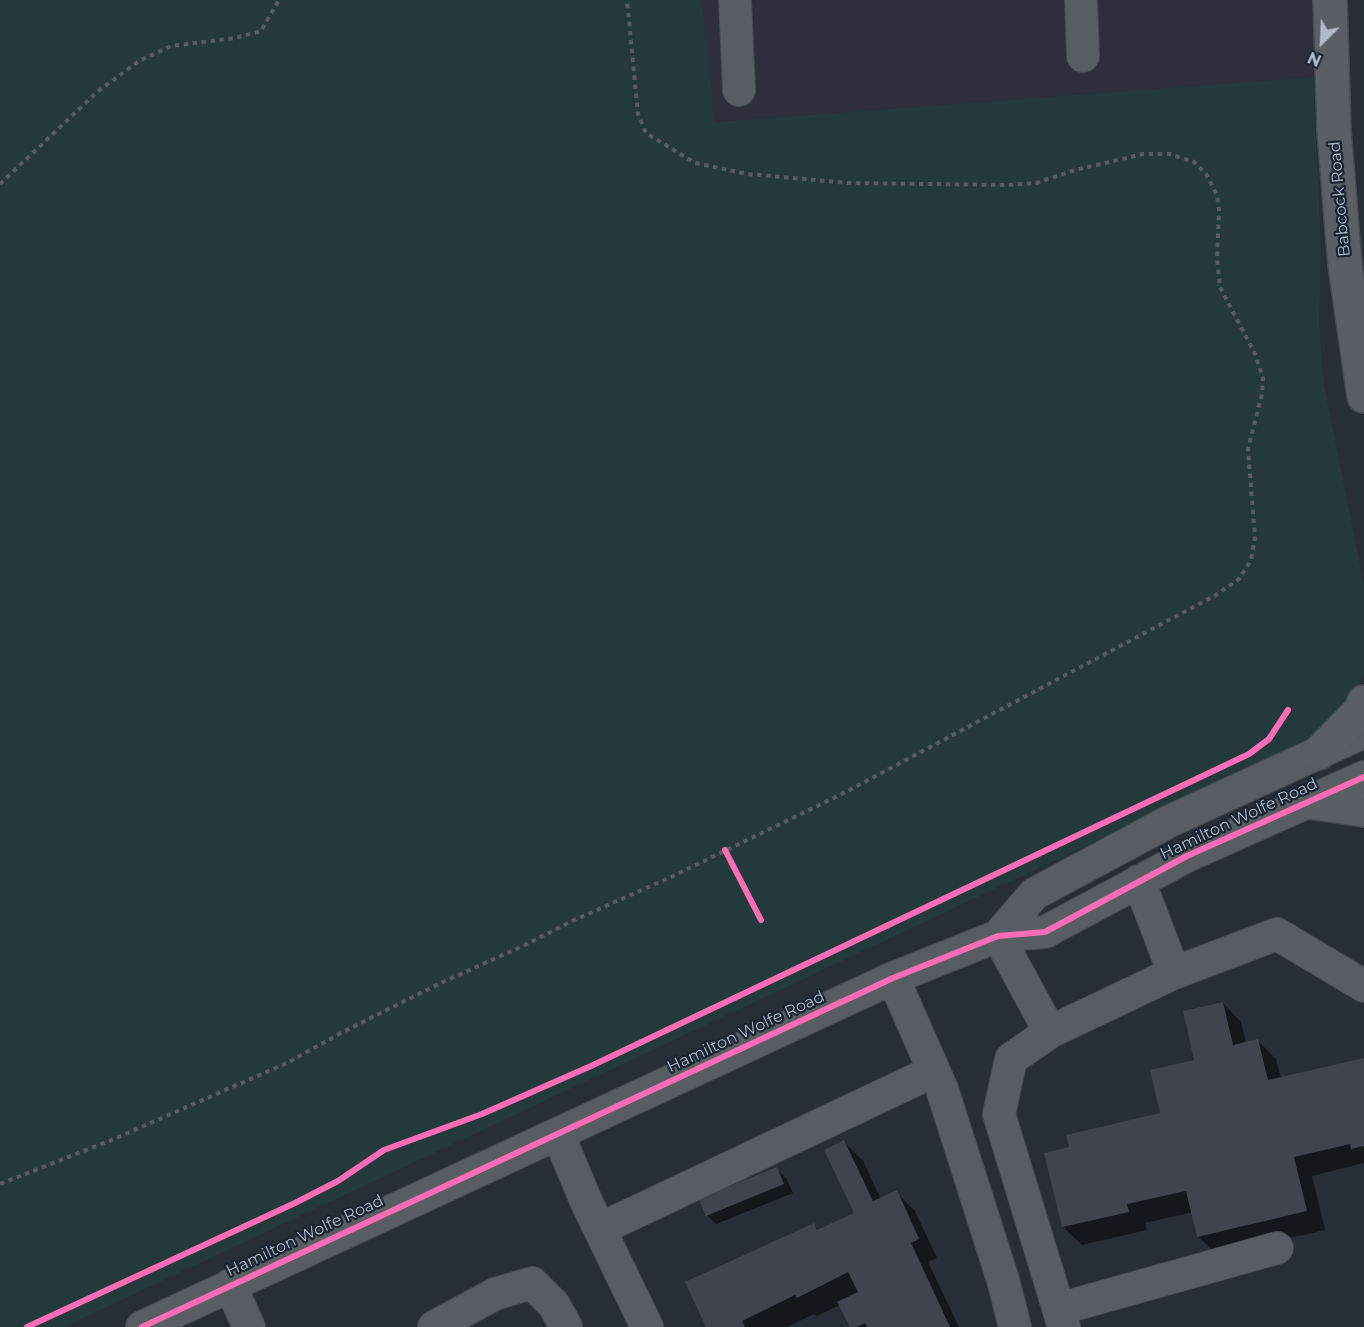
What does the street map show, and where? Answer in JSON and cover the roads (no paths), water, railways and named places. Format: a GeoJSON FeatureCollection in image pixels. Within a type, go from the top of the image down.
{"type":"FeatureCollection","features":[{"type":"Feature","properties":{"kind":"main road","name":"Babcock Road"},"geometry":{"type":"LineString","coordinates":[[1330,0],[1334,131],[1343,243],[1364,396]]}},
{"type":"Feature","properties":{"kind":"main road"},"geometry":{"type":"LineString","coordinates":[[1318,753],[1360,710],[1364,702]]}},
{"type":"Feature","properties":{"kind":"main road"},"geometry":{"type":"LineString","coordinates":[[1308,802],[1364,810]]}},
{"type":"Feature","properties":{"kind":"street"},"geometry":{"type":"LineString","coordinates":[[735,0],[739,90]]}},
{"type":"Feature","properties":{"kind":"street"},"geometry":{"type":"LineString","coordinates":[[1081,0],[1083,56]]}},
{"type":"Feature","properties":{"kind":"street","name":"Hamilton Wolfe Road"},"geometry":{"type":"LineString","coordinates":[[998,936],[1034,894],[1170,821],[1364,732]]}},
{"type":"Feature","properties":{"kind":"street","name":"Hamilton Wolfe Road"},"geometry":{"type":"LineString","coordinates":[[142,1327],[893,978],[998,936],[1045,932],[1187,856],[1364,777]]}},
{"type":"Feature","properties":{"kind":"street"},"geometry":{"type":"LineString","coordinates":[[1139,881],[1173,973]]}},
{"type":"Feature","properties":{"kind":"street"},"geometry":{"type":"LineString","coordinates":[[1277,1248],[1061,1318],[999,1114],[1011,1059],[1050,1032],[1173,973],[1277,934],[1364,986]]}},
{"type":"Feature","properties":{"kind":"street"},"geometry":{"type":"LineString","coordinates":[[998,936],[1050,1032]]}},
{"type":"Feature","properties":{"kind":"street"},"geometry":{"type":"LineString","coordinates":[[893,978],[942,1089],[1003,1280],[1015,1327]]}},
{"type":"Feature","properties":{"kind":"street"},"geometry":{"type":"LineString","coordinates":[[600,1229],[934,1071]]}},
{"type":"Feature","properties":{"kind":"street"},"geometry":{"type":"LineString","coordinates":[[558,1134],[647,1327]]}},
{"type":"Feature","properties":{"kind":"street"},"geometry":{"type":"LineString","coordinates":[[434,1327],[495,1294],[532,1283],[554,1305],[566,1327]]}},
{"type":"Feature","properties":{"kind":"street"},"geometry":{"type":"LineString","coordinates":[[230,1285],[249,1327]]}}]}
